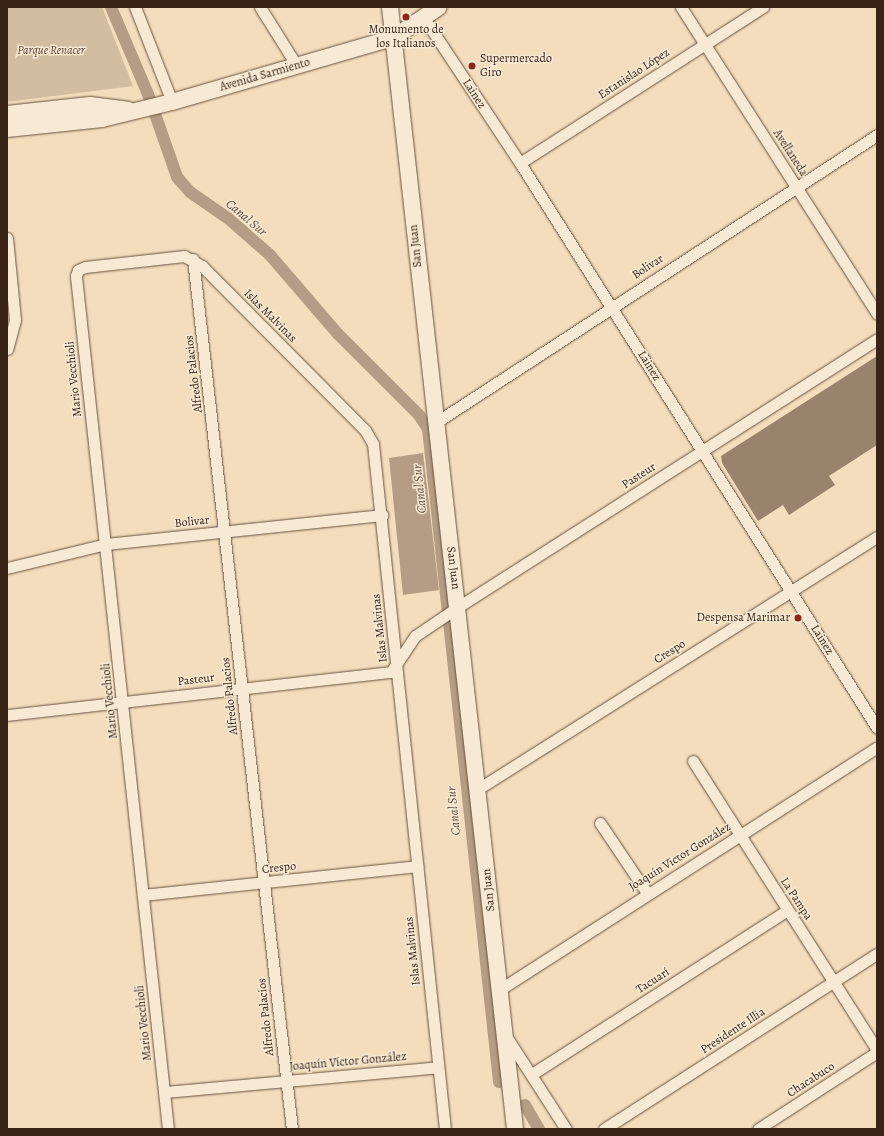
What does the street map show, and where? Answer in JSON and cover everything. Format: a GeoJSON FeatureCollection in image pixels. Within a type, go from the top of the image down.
{"type":"FeatureCollection","features":[{"type":"Feature","properties":{"kind":"street"},"geometry":{"type":"LineString","coordinates":[[135,7],[169,103]]}},
{"type":"Feature","properties":{"kind":"street"},"geometry":{"type":"LineString","coordinates":[[260,7],[298,66]]}},
{"type":"Feature","properties":{"kind":"street","name":"Avenida Sarmiento"},"geometry":{"type":"LineString","coordinates":[[7,129],[102,119],[137,112],[169,103],[393,38],[421,13],[439,7]]}},
{"type":"Feature","properties":{"kind":"street","name":"Avellaneda"},"geometry":{"type":"LineString","coordinates":[[681,7],[797,186],[877,314]]}},
{"type":"Feature","properties":{"kind":"street","name":"Estanislao López"},"geometry":{"type":"LineString","coordinates":[[520,163],[763,7]]}},
{"type":"Feature","properties":{"kind":"street","name":"San Juan"},"geometry":{"type":"LineString","coordinates":[[393,10],[393,38],[435,423],[458,607],[514,1129]]}},
{"type":"Feature","properties":{"kind":"street","name":"Lainez"},"geometry":{"type":"LineString","coordinates":[[421,13],[520,163],[792,591],[877,728]]}},
{"type":"Feature","properties":{"kind":"street","name":"Avenida Sarmiento"},"geometry":{"type":"LineString","coordinates":[[7,114],[90,106],[137,112]]}},
{"type":"Feature","properties":{"kind":"street","name":"Bolivar"},"geometry":{"type":"LineString","coordinates":[[435,423],[611,306],[877,135]]}},
{"type":"Feature","properties":{"kind":"street"},"geometry":{"type":"LineString","coordinates":[[7,238],[15,320],[7,349]]}},
{"type":"Feature","properties":{"kind":"street","name":"Mario Vecchioli"},"geometry":{"type":"LineString","coordinates":[[168,1129],[76,276],[78,270],[184,256],[193,259]]}},
{"type":"Feature","properties":{"kind":"street","name":"Islas Malvinas"},"geometry":{"type":"LineString","coordinates":[[193,259],[370,436],[382,515],[445,1129]]}},
{"type":"Feature","properties":{"kind":"street","name":"Alfredo Palacios"},"geometry":{"type":"LineString","coordinates":[[193,259],[292,1129]]}},
{"type":"Feature","properties":{"kind":"street","name":"Pasteur"},"geometry":{"type":"LineString","coordinates":[[7,714],[123,702],[242,687],[392,672],[397,667],[419,633],[877,339]]}},
{"type":"Feature","properties":{"kind":"street","name":"Bolivar"},"geometry":{"type":"LineString","coordinates":[[7,568],[106,544],[382,515]]}},
{"type":"Feature","properties":{"kind":"street","name":"Crespo"},"geometry":{"type":"LineString","coordinates":[[478,789],[877,537]]}},
{"type":"Feature","properties":{"kind":"street"},"geometry":{"type":"LineString","coordinates":[[393,628],[406,636],[419,633]]}},
{"type":"Feature","properties":{"kind":"street","name":"Joaquín Víctor González"},"geometry":{"type":"LineString","coordinates":[[499,990],[647,893],[877,747]]}},
{"type":"Feature","properties":{"kind":"street","name":"La Pampa"},"geometry":{"type":"LineString","coordinates":[[693,762],[877,1051]]}},
{"type":"Feature","properties":{"kind":"street"},"geometry":{"type":"LineString","coordinates":[[600,823],[647,893]]}},
{"type":"Feature","properties":{"kind":"street","name":"Crespo"},"geometry":{"type":"LineString","coordinates":[[143,895],[417,866]]}},
{"type":"Feature","properties":{"kind":"street","name":"Tacuarí"},"geometry":{"type":"LineString","coordinates":[[532,1074],[787,910]]}},
{"type":"Feature","properties":{"kind":"street","name":"Presidente Illia"},"geometry":{"type":"LineString","coordinates":[[604,1129],[877,954]]}},
{"type":"Feature","properties":{"kind":"street"},"geometry":{"type":"LineString","coordinates":[[504,1034],[532,1074],[566,1129]]}},
{"type":"Feature","properties":{"kind":"street","name":"Chacabuco"},"geometry":{"type":"LineString","coordinates":[[758,1129],[877,1051]]}},
{"type":"Feature","properties":{"kind":"street","name":"Joaquín Víctor González"},"geometry":{"type":"LineString","coordinates":[[165,1092],[438,1067]]}},
{"type":"Feature","properties":{"kind":"green space","name":"Parque Renacer"},"geometry":{"type":"Polygon","coordinates":[[[7,7],[102,7],[133,86],[7,102],[7,7]]]}},
{"type":"Feature","properties":{"kind":"water"},"geometry":{"type":"Polygon","coordinates":[[[423,453],[439,590],[403,595],[389,458],[423,453]]]}},
{"type":"Feature","properties":{"kind":"building"},"geometry":{"type":"Polygon","coordinates":[[[877,356],[877,445],[829,476],[835,485],[789,515],[783,505],[758,521],[722,463],[721,456],[877,356]]]}},
{"type":"Feature","properties":{"kind":"waterway","name":"Canal Sur"},"geometry":{"type":"LineString","coordinates":[[111,7],[148,94],[177,177],[190,192],[229,219],[270,255],[338,334],[419,415],[428,429],[499,1082]]}},
{"type":"Feature","properties":{"kind":"waterway","name":"Canal Sur"},"geometry":{"type":"LineString","coordinates":[[525,1105],[539,1129]]}},
{"type":"Feature","properties":{"kind":"place","name":"Monumento de los Italianos"},"geometry":{"type":"Point","coordinates":[406,17]}},
{"type":"Feature","properties":{"kind":"place","name":"Supermercado Giro"},"geometry":{"type":"Point","coordinates":[472,66]}},
{"type":"Feature","properties":{"kind":"place","name":"Despensa Marimar"},"geometry":{"type":"Point","coordinates":[798,618]}}]}
